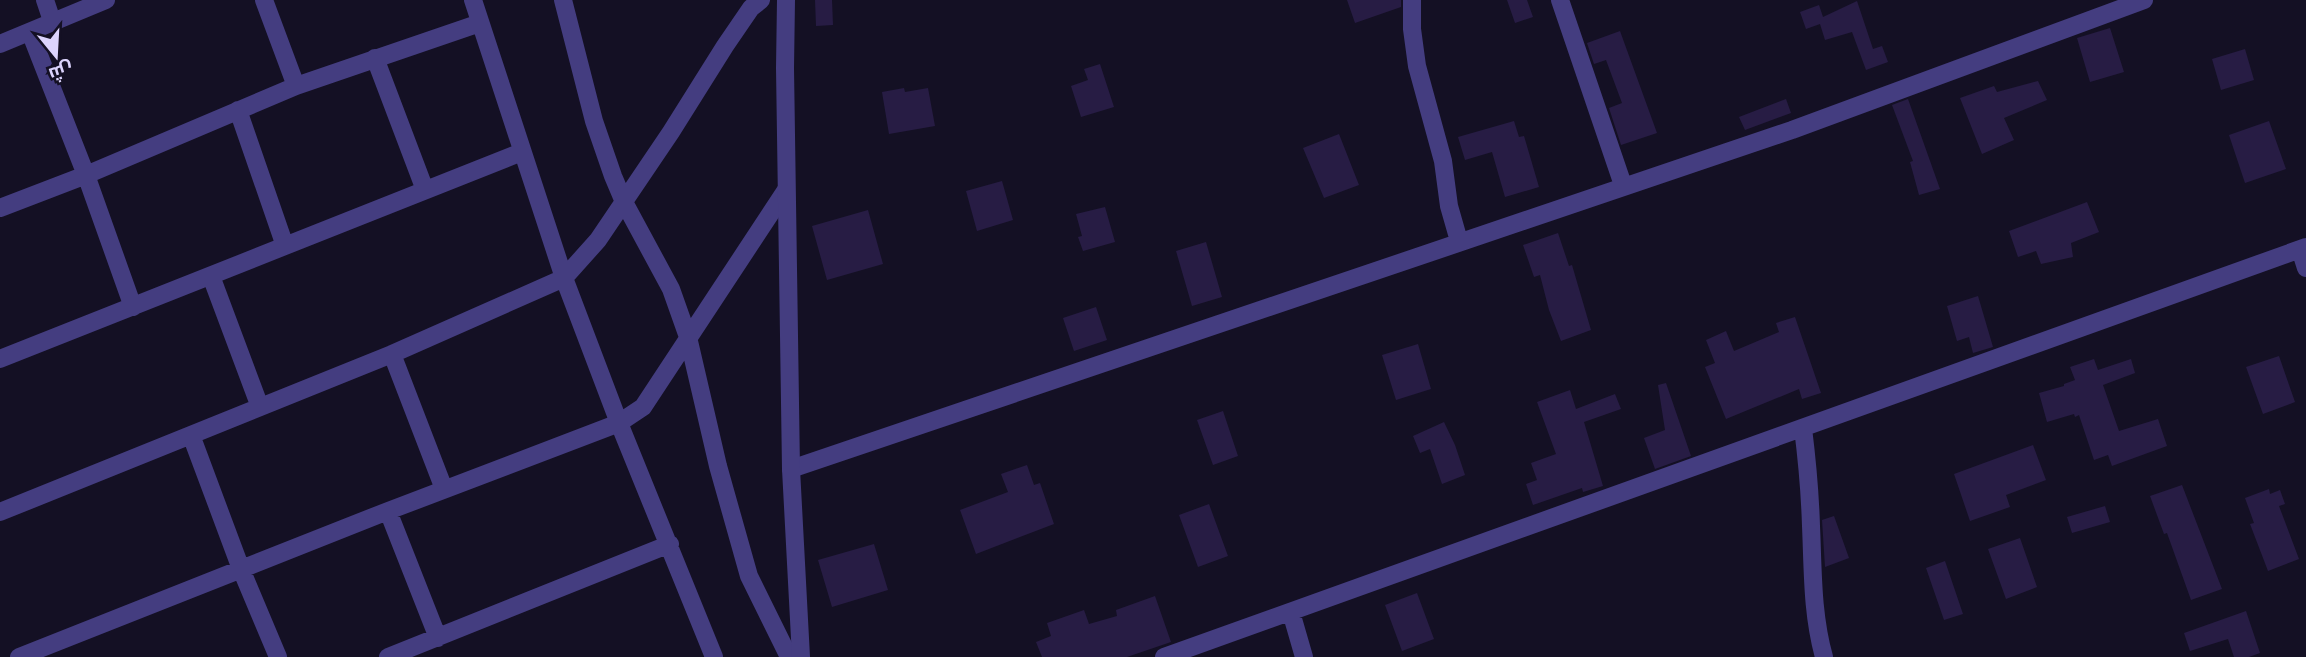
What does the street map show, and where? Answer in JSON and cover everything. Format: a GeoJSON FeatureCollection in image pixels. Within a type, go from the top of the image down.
{"type":"FeatureCollection","features":[{"type":"Feature","properties":{"kind":"street"},"geometry":{"type":"LineString","coordinates":[[45,0],[52,21]]}},
{"type":"Feature","properties":{"kind":"street"},"geometry":{"type":"LineString","coordinates":[[0,44],[106,0]]}},
{"type":"Feature","properties":{"kind":"street"},"geometry":{"type":"LineString","coordinates":[[264,0],[296,86]]}},
{"type":"Feature","properties":{"kind":"street"},"geometry":{"type":"LineString","coordinates":[[472,0],[564,278],[619,423],[714,657]]}},
{"type":"Feature","properties":{"kind":"street"},"geometry":{"type":"LineString","coordinates":[[563,0],[594,121],[624,202],[671,289],[688,337],[718,466],[749,576],[789,657]]}},
{"type":"Feature","properties":{"kind":"street"},"geometry":{"type":"LineString","coordinates":[[0,512],[392,354],[564,278],[598,240],[725,46],[751,8],[761,0]]}},
{"type":"Feature","properties":{"kind":"street"},"geometry":{"type":"LineString","coordinates":[[786,0],[791,469],[801,657]]}},
{"type":"Feature","properties":{"kind":"street"},"geometry":{"type":"LineString","coordinates":[[1412,0],[1412,29],[1417,66],[1443,161],[1459,241]]}},
{"type":"Feature","properties":{"kind":"street"},"geometry":{"type":"LineString","coordinates":[[1560,0],[1623,185]]}},
{"type":"Feature","properties":{"kind":"street"},"geometry":{"type":"LineString","coordinates":[[791,469],[1623,185],[1792,130],[2144,0]]}},
{"type":"Feature","properties":{"kind":"street"},"geometry":{"type":"LineString","coordinates":[[0,208],[86,175],[296,86],[480,23]]}},
{"type":"Feature","properties":{"kind":"street"},"geometry":{"type":"LineString","coordinates":[[30,32],[86,175],[133,307]]}},
{"type":"Feature","properties":{"kind":"street"},"geometry":{"type":"LineString","coordinates":[[376,58],[425,190]]}},
{"type":"Feature","properties":{"kind":"street"},"geometry":{"type":"LineString","coordinates":[[238,110],[285,246]]}},
{"type":"Feature","properties":{"kind":"street"},"geometry":{"type":"LineString","coordinates":[[0,359],[522,152]]}},
{"type":"Feature","properties":{"kind":"street"},"geometry":{"type":"LineString","coordinates":[[19,657],[619,423],[643,407],[786,190]]}},
{"type":"Feature","properties":{"kind":"street"},"geometry":{"type":"LineString","coordinates":[[1164,657],[2303,248],[2306,268]]}},
{"type":"Feature","properties":{"kind":"street"},"geometry":{"type":"LineString","coordinates":[[211,276],[260,408]]}},
{"type":"Feature","properties":{"kind":"street"},"geometry":{"type":"LineString","coordinates":[[392,354],[444,489]]}},
{"type":"Feature","properties":{"kind":"street"},"geometry":{"type":"LineString","coordinates":[[1803,428],[1810,491],[1812,585],[1818,636],[1824,657]]}},
{"type":"Feature","properties":{"kind":"street"},"geometry":{"type":"LineString","coordinates":[[191,435],[241,569],[278,657]]}},
{"type":"Feature","properties":{"kind":"street"},"geometry":{"type":"LineString","coordinates":[[388,511],[438,638]]}},
{"type":"Feature","properties":{"kind":"street"},"geometry":{"type":"LineString","coordinates":[[388,657],[670,544]]}},
{"type":"Feature","properties":{"kind":"street"},"geometry":{"type":"LineString","coordinates":[[1290,612],[1304,657]]}},
{"type":"Feature","properties":{"kind":"building"},"geometry":{"type":"Polygon","coordinates":[[[815,0],[832,0],[833,25],[816,26],[815,0]]]}},
{"type":"Feature","properties":{"kind":"building"},"geometry":{"type":"Polygon","coordinates":[[[1347,0],[1401,0],[1401,7],[1355,23],[1347,0]]]}},
{"type":"Feature","properties":{"kind":"building"},"geometry":{"type":"Polygon","coordinates":[[[1507,0],[1527,0],[1533,17],[1515,23],[1507,0]]]}},
{"type":"Feature","properties":{"kind":"building"},"geometry":{"type":"Polygon","coordinates":[[[1857,1],[1873,49],[1882,46],[1888,62],[1866,70],[1852,32],[1825,40],[1820,24],[1806,29],[1800,12],[1819,5],[1823,17],[1857,1]]]}},
{"type":"Feature","properties":{"kind":"building"},"geometry":{"type":"Polygon","coordinates":[[[2110,28],[2124,72],[2090,82],[2077,38],[2110,28]]]}},
{"type":"Feature","properties":{"kind":"building"},"geometry":{"type":"Polygon","coordinates":[[[1620,31],[1657,133],[1621,145],[1609,108],[1622,103],[1606,60],[1594,64],[1587,43],[1620,31]]]}},
{"type":"Feature","properties":{"kind":"building"},"geometry":{"type":"Polygon","coordinates":[[[2245,49],[2254,80],[2221,90],[2212,59],[2245,49]]]}},
{"type":"Feature","properties":{"kind":"building"},"geometry":{"type":"Polygon","coordinates":[[[1100,64],[1114,107],[1081,117],[1071,86],[1088,80],[1084,69],[1100,64]]]}},
{"type":"Feature","properties":{"kind":"building"},"geometry":{"type":"Polygon","coordinates":[[[2038,81],[2047,100],[2004,118],[2014,140],[1982,154],[1960,98],[1994,86],[1997,92],[2038,81]]]}},
{"type":"Feature","properties":{"kind":"building"},"geometry":{"type":"Polygon","coordinates":[[[904,88],[905,92],[928,88],[935,126],[889,134],[882,92],[904,88]]]}},
{"type":"Feature","properties":{"kind":"building"},"geometry":{"type":"Polygon","coordinates":[[[1786,99],[1791,113],[1745,130],[1739,117],[1786,99]]]}},
{"type":"Feature","properties":{"kind":"building"},"geometry":{"type":"Polygon","coordinates":[[[1908,99],[1940,189],[1919,195],[1910,162],[1913,161],[1892,105],[1908,99]]]}},
{"type":"Feature","properties":{"kind":"building"},"geometry":{"type":"Polygon","coordinates":[[[1514,121],[1519,137],[1524,136],[1539,187],[1505,197],[1492,152],[1465,160],[1458,137],[1514,121]]]}},
{"type":"Feature","properties":{"kind":"building"},"geometry":{"type":"Polygon","coordinates":[[[2269,121],[2286,169],[2245,183],[2229,135],[2269,121]]]}},
{"type":"Feature","properties":{"kind":"building"},"geometry":{"type":"Polygon","coordinates":[[[1339,134],[1359,185],[1324,198],[1303,148],[1339,134]]]}},
{"type":"Feature","properties":{"kind":"building"},"geometry":{"type":"Polygon","coordinates":[[[1002,181],[1013,220],[977,231],[966,191],[1002,181]]]}},
{"type":"Feature","properties":{"kind":"building"},"geometry":{"type":"Polygon","coordinates":[[[2087,202],[2099,232],[2071,243],[2073,257],[2041,264],[2036,251],[2018,257],[2009,231],[2087,202]]]}},
{"type":"Feature","properties":{"kind":"building"},"geometry":{"type":"Polygon","coordinates":[[[1105,207],[1115,242],[1083,251],[1078,237],[1082,236],[1076,214],[1105,207]]]}},
{"type":"Feature","properties":{"kind":"building"},"geometry":{"type":"Polygon","coordinates":[[[868,210],[883,264],[827,280],[812,226],[868,210]]]}},
{"type":"Feature","properties":{"kind":"building"},"geometry":{"type":"Polygon","coordinates":[[[1558,233],[1569,266],[1572,265],[1591,330],[1561,341],[1540,275],[1534,277],[1523,245],[1558,233]]]}},
{"type":"Feature","properties":{"kind":"building"},"geometry":{"type":"Polygon","coordinates":[[[1206,242],[1222,297],[1192,306],[1176,251],[1206,242]]]}},
{"type":"Feature","properties":{"kind":"building"},"geometry":{"type":"Polygon","coordinates":[[[1978,296],[1993,347],[1973,353],[1969,337],[1957,341],[1947,306],[1978,296]]]}},
{"type":"Feature","properties":{"kind":"building"},"geometry":{"type":"Polygon","coordinates":[[[1096,307],[1107,340],[1074,351],[1063,318],[1096,307]]]}},
{"type":"Feature","properties":{"kind":"building"},"geometry":{"type":"Polygon","coordinates":[[[1795,317],[1821,393],[1802,399],[1799,389],[1726,419],[1705,367],[1715,363],[1706,340],[1726,331],[1734,351],[1779,332],[1776,323],[1795,317]]]}},
{"type":"Feature","properties":{"kind":"building"},"geometry":{"type":"Polygon","coordinates":[[[1418,344],[1431,389],[1396,400],[1382,355],[1418,344]]]}},
{"type":"Feature","properties":{"kind":"building"},"geometry":{"type":"Polygon","coordinates":[[[2279,356],[2295,402],[2263,414],[2246,367],[2279,356]]]}},
{"type":"Feature","properties":{"kind":"building"},"geometry":{"type":"Polygon","coordinates":[[[2094,359],[2098,370],[2131,359],[2135,373],[2103,385],[2119,431],[2158,419],[2167,446],[2112,466],[2108,455],[2094,460],[2079,415],[2047,422],[2039,393],[2075,380],[2070,367],[2094,359]]]}},
{"type":"Feature","properties":{"kind":"building"},"geometry":{"type":"Polygon","coordinates":[[[1666,383],[1691,456],[1655,469],[1644,438],[1665,430],[1658,385],[1666,383]]]}},
{"type":"Feature","properties":{"kind":"building"},"geometry":{"type":"Polygon","coordinates":[[[1570,390],[1576,409],[1615,394],[1621,409],[1584,422],[1603,486],[1583,492],[1582,488],[1533,505],[1526,484],[1537,480],[1531,463],[1556,454],[1537,402],[1570,390]]]}},
{"type":"Feature","properties":{"kind":"building"},"geometry":{"type":"Polygon","coordinates":[[[1223,411],[1238,456],[1213,465],[1197,420],[1223,411]]]}},
{"type":"Feature","properties":{"kind":"building"},"geometry":{"type":"Polygon","coordinates":[[[1444,422],[1465,475],[1442,484],[1430,449],[1420,453],[1413,436],[1444,422]]]}},
{"type":"Feature","properties":{"kind":"building"},"geometry":{"type":"Polygon","coordinates":[[[2033,445],[2046,480],[2006,495],[2010,507],[1970,521],[1954,474],[2033,445]]]}},
{"type":"Feature","properties":{"kind":"building"},"geometry":{"type":"Polygon","coordinates":[[[1027,465],[1034,485],[1040,483],[1054,524],[976,554],[960,510],[1008,492],[1001,474],[1027,465]]]}},
{"type":"Feature","properties":{"kind":"building"},"geometry":{"type":"Polygon","coordinates":[[[2182,485],[2222,589],[2191,600],[2167,533],[2164,534],[2150,496],[2182,485]]]}},
{"type":"Feature","properties":{"kind":"building"},"geometry":{"type":"Polygon","coordinates":[[[2269,489],[2270,494],[2280,490],[2285,504],[2279,506],[2299,559],[2268,571],[2250,524],[2254,523],[2245,498],[2269,489]]]}},
{"type":"Feature","properties":{"kind":"building"},"geometry":{"type":"Polygon","coordinates":[[[1209,504],[1228,556],[1198,567],[1179,515],[1209,504]]]}},
{"type":"Feature","properties":{"kind":"building"},"geometry":{"type":"Polygon","coordinates":[[[2105,506],[2110,522],[2072,533],[2067,517],[2105,506]]]}},
{"type":"Feature","properties":{"kind":"building"},"geometry":{"type":"Polygon","coordinates":[[[1834,516],[1849,558],[1825,567],[1822,520],[1834,516]]]}},
{"type":"Feature","properties":{"kind":"building"},"geometry":{"type":"Polygon","coordinates":[[[2020,538],[2037,587],[2006,599],[1988,549],[2020,538]]]}},
{"type":"Feature","properties":{"kind":"building"},"geometry":{"type":"Polygon","coordinates":[[[874,544],[888,590],[832,607],[818,560],[874,544]]]}},
{"type":"Feature","properties":{"kind":"building"},"geometry":{"type":"Polygon","coordinates":[[[1945,561],[1963,614],[1944,620],[1926,568],[1945,561]]]}},
{"type":"Feature","properties":{"kind":"building"},"geometry":{"type":"Polygon","coordinates":[[[1417,593],[1434,639],[1402,651],[1385,605],[1417,593]]]}},
{"type":"Feature","properties":{"kind":"building"},"geometry":{"type":"Polygon","coordinates":[[[1155,596],[1171,642],[1127,657],[1042,657],[1036,642],[1051,636],[1047,623],[1084,610],[1089,624],[1117,616],[1116,610],[1155,596]]]}},
{"type":"Feature","properties":{"kind":"building"},"geometry":{"type":"Polygon","coordinates":[[[2246,611],[2260,653],[2249,657],[2234,657],[2228,639],[2190,651],[2184,633],[2246,611]]]}}]}
